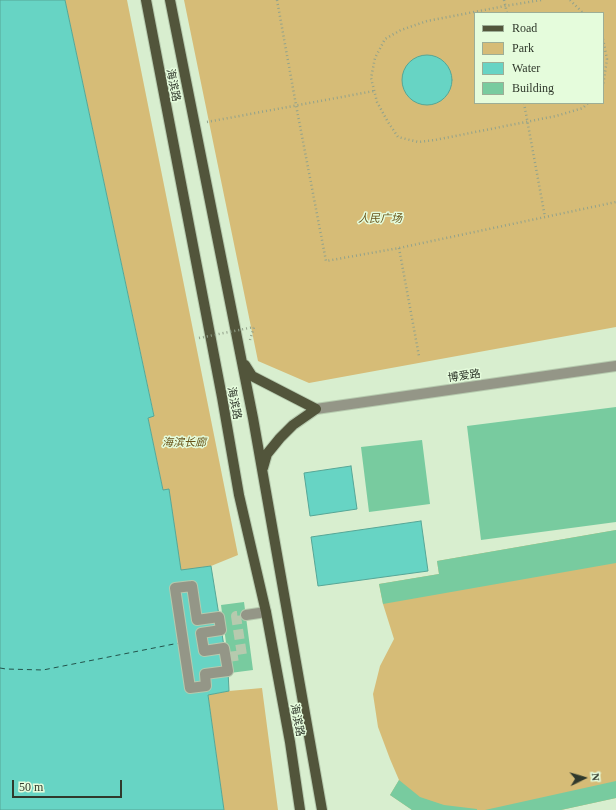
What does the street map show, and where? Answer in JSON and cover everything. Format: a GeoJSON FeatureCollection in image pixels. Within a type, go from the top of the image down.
{"type":"FeatureCollection","features":[{"type":"Feature","properties":{"kind":"main road","name":"海滨路"},"geometry":{"type":"LineString","coordinates":[[146,0],[222,397],[239,496],[266,612],[290,742],[300,810]]}},
{"type":"Feature","properties":{"kind":"main road","name":"海滨路"},"geometry":{"type":"LineString","coordinates":[[170,0],[253,418],[322,810]]}},
{"type":"Feature","properties":{"kind":"main road"},"geometry":{"type":"LineString","coordinates":[[241,360],[252,376],[316,409],[293,425],[267,454],[262,472]]}},
{"type":"Feature","properties":{"kind":"street","name":"博爱路"},"geometry":{"type":"LineString","coordinates":[[316,409],[616,366]]}},
{"type":"Feature","properties":{"kind":"street"},"geometry":{"type":"LineString","coordinates":[[192,586],[197,620],[219,617],[221,630],[202,633],[204,651],[224,648],[227,657],[228,670],[205,674],[206,686],[190,688],[175,588],[192,586]]}},
{"type":"Feature","properties":{"kind":"street"},"geometry":{"type":"LineString","coordinates":[[246,614],[266,612]]}},
{"type":"Feature","properties":{"kind":"path"},"geometry":{"type":"LineString","coordinates":[[277,0],[326,261],[399,248],[616,202]]}},
{"type":"Feature","properties":{"kind":"path"},"geometry":{"type":"LineString","coordinates":[[504,0],[507,12]]}},
{"type":"Feature","properties":{"kind":"path"},"geometry":{"type":"LineString","coordinates":[[541,0],[427,21],[400,30],[385,40],[375,58],[371,78],[377,102],[398,137],[418,142],[556,116],[582,108],[587,104]]}},
{"type":"Feature","properties":{"kind":"path"},"geometry":{"type":"LineString","coordinates":[[570,0],[582,12]]}},
{"type":"Feature","properties":{"kind":"path"},"geometry":{"type":"LineString","coordinates":[[604,44],[607,59],[604,79]]}},
{"type":"Feature","properties":{"kind":"path"},"geometry":{"type":"LineString","coordinates":[[207,122],[374,91]]}},
{"type":"Feature","properties":{"kind":"path"},"geometry":{"type":"LineString","coordinates":[[524,104],[545,217]]}},
{"type":"Feature","properties":{"kind":"path"},"geometry":{"type":"LineString","coordinates":[[399,248],[419,356]]}},
{"type":"Feature","properties":{"kind":"path"},"geometry":{"type":"LineString","coordinates":[[199,338],[254,327],[250,341]]}},
{"type":"Feature","properties":{"kind":"green space","name":"海滨长廊"},"geometry":{"type":"Polygon","coordinates":[[[65,0],[127,0],[238,555],[211,566],[181,571],[169,490],[163,490],[148,418],[154,415],[65,0]]]}},
{"type":"Feature","properties":{"kind":"green space","name":"人民广场"},"geometry":{"type":"Polygon","coordinates":[[[184,0],[616,0],[616,327],[309,383],[258,361],[184,0]]]}},
{"type":"Feature","properties":{"kind":"green space"},"geometry":{"type":"Polygon","coordinates":[[[616,530],[616,798],[561,810],[412,810],[390,795],[399,780],[378,727],[373,694],[380,666],[394,639],[383,604],[379,584],[439,574],[437,561],[616,530]]]}},
{"type":"Feature","properties":{"kind":"green space"},"geometry":{"type":"Polygon","coordinates":[[[262,688],[278,810],[224,810],[208,695],[229,691],[262,688]]]}},
{"type":"Feature","properties":{"kind":"water"},"geometry":{"type":"Polygon","coordinates":[[[0,0],[65,0],[154,416],[148,418],[163,490],[169,489],[181,570],[211,566],[228,671],[229,691],[208,695],[224,810],[0,810],[0,0]]]}},
{"type":"Feature","properties":{"kind":"water"},"geometry":{"type":"Polygon","coordinates":[[[422,55],[432,55],[445,62],[452,75],[452,85],[445,98],[432,105],[422,105],[413,101],[406,94],[402,85],[402,75],[406,66],[413,59],[422,55]]]}},
{"type":"Feature","properties":{"kind":"water"},"geometry":{"type":"Polygon","coordinates":[[[351,466],[357,509],[310,516],[304,473],[351,466]]]}},
{"type":"Feature","properties":{"kind":"water"},"geometry":{"type":"Polygon","coordinates":[[[421,521],[428,571],[318,586],[311,537],[421,521]]]}},
{"type":"Feature","properties":{"kind":"building"},"geometry":{"type":"Polygon","coordinates":[[[616,407],[616,522],[481,540],[467,426],[616,407]]]}},
{"type":"Feature","properties":{"kind":"building"},"geometry":{"type":"Polygon","coordinates":[[[422,440],[430,504],[369,512],[361,447],[422,440]]]}},
{"type":"Feature","properties":{"kind":"building"},"geometry":{"type":"Polygon","coordinates":[[[616,530],[616,563],[383,604],[379,584],[439,574],[437,561],[616,530]]]}},
{"type":"Feature","properties":{"kind":"building"},"geometry":{"type":"Polygon","coordinates":[[[244,602],[253,670],[230,673],[221,605],[244,602]]]}},
{"type":"Feature","properties":{"kind":"building"},"geometry":{"type":"Polygon","coordinates":[[[399,780],[420,797],[444,805],[477,810],[412,810],[390,795],[399,780]]]}},
{"type":"Feature","properties":{"kind":"building"},"geometry":{"type":"Polygon","coordinates":[[[616,781],[616,798],[561,810],[485,810],[616,781]]]}},
{"type":"Feature","properties":{"kind":"ferry route"},"geometry":{"type":"LineString","coordinates":[[0,668],[43,670],[179,643]]}},
{"type":"Feature","properties":{"kind":"tunnel"},"geometry":{"type":"LineString","coordinates":[[228,657],[242,655],[236,616],[246,615]]}}]}
